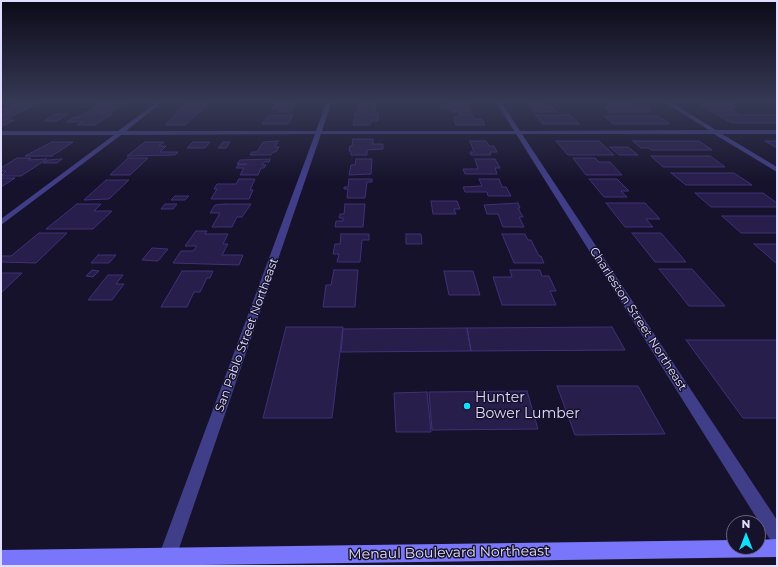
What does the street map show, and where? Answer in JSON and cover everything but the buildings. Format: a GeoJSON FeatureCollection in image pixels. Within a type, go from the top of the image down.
{"type":"FeatureCollection","features":[{"type":"Feature","properties":{"kind":"main road","name":"Menaul Boulevard Northeast"},"geometry":{"type":"LineString","coordinates":[[1,559],[52,562],[165,561],[777,548]]}},
{"type":"Feature","properties":{"kind":"street"},"geometry":{"type":"LineString","coordinates":[[1,223],[125,129]]}},
{"type":"Feature","properties":{"kind":"street","name":"San Pablo Street Northeast"},"geometry":{"type":"LineString","coordinates":[[165,561],[321,129]]}},
{"type":"Feature","properties":{"kind":"street","name":"Charleston Street Northeast"},"geometry":{"type":"LineString","coordinates":[[516,129],[777,535]]}},
{"type":"Feature","properties":{"kind":"street"},"geometry":{"type":"LineString","coordinates":[[711,129],[777,170]]}},
{"type":"Feature","properties":{"kind":"street"},"geometry":{"type":"LineString","coordinates":[[1,133],[777,132]]}},
{"type":"Feature","properties":{"kind":"place","name":"Hunter Bower Lumber"},"geometry":{"type":"Point","coordinates":[467,406]}}]}
